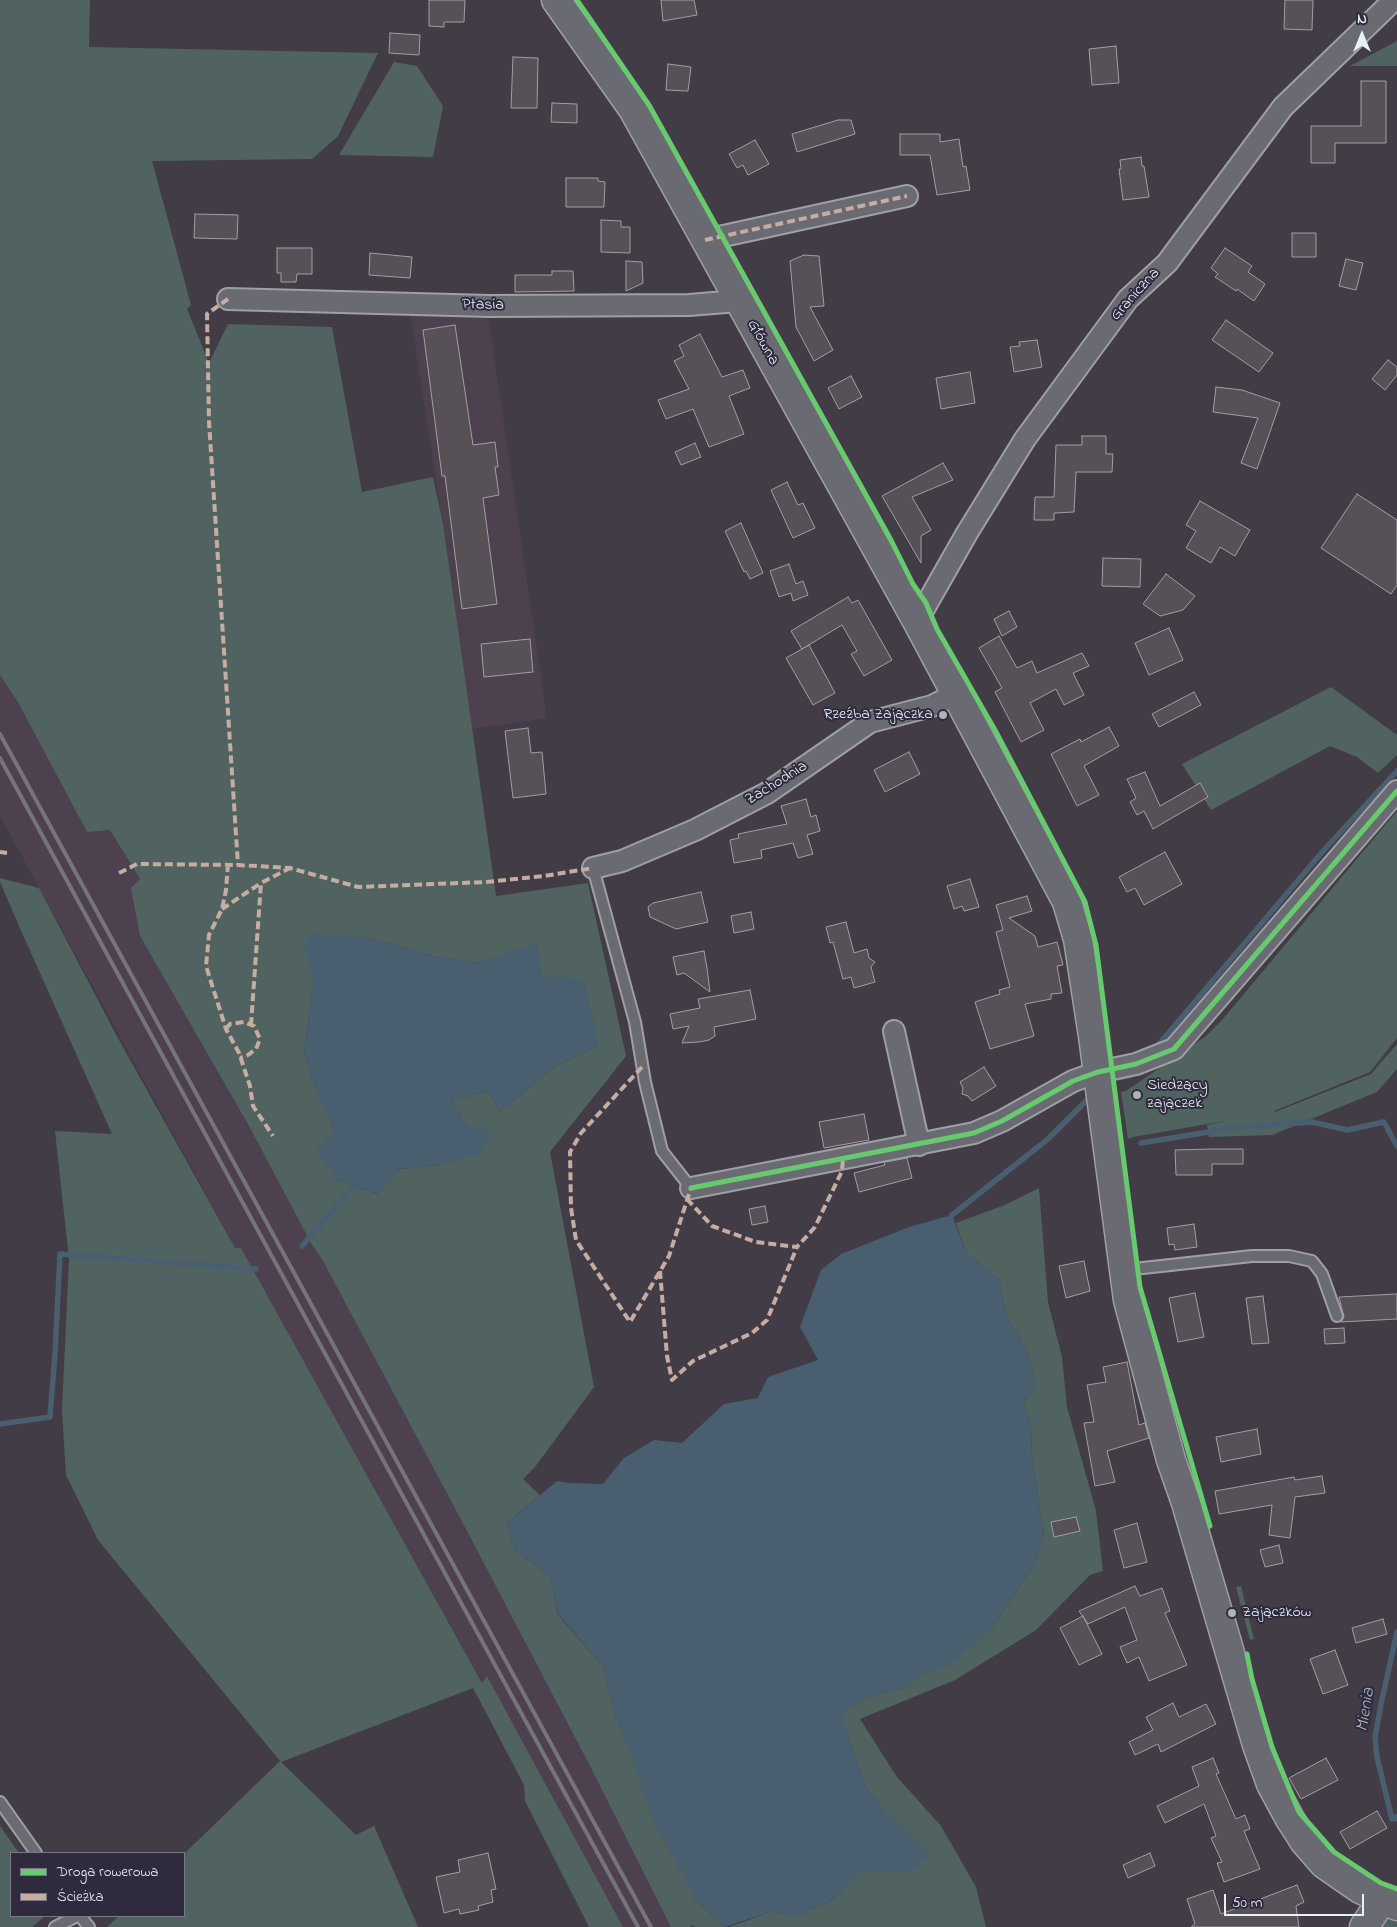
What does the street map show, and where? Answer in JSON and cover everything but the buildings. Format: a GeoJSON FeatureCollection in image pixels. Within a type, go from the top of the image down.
{"type":"FeatureCollection","features":[{"type":"Feature","properties":{"kind":"main road","name":"Główna"},"geometry":{"type":"LineString","coordinates":[[556,0],[633,109],[917,621],[1067,902],[1078,939],[1098,1072],[1128,1300],[1171,1460],[1186,1503],[1257,1745],[1271,1784],[1304,1841],[1324,1864],[1360,1889],[1390,1903]]}},
{"type":"Feature","properties":{"kind":"main road"},"geometry":{"type":"LineString","coordinates":[[1364,1927],[1390,1903]]}},
{"type":"Feature","properties":{"kind":"street","name":"Graniczna"},"geometry":{"type":"LineString","coordinates":[[917,621],[967,533],[1025,439],[1128,299],[1166,263],[1283,107],[1394,0]]}},
{"type":"Feature","properties":{"kind":"street"},"geometry":{"type":"LineString","coordinates":[[705,240],[907,196]]}},
{"type":"Feature","properties":{"kind":"street","name":"Ptasia"},"geometry":{"type":"LineString","coordinates":[[228,299],[490,306],[688,305],[738,300]]}},
{"type":"Feature","properties":{"kind":"street","name":"Zachodnia"},"geometry":{"type":"LineString","coordinates":[[593,868],[622,861],[695,830],[767,793],[870,722],[932,706],[956,694]]}},
{"type":"Feature","properties":{"kind":"street"},"geometry":{"type":"LineString","coordinates":[[691,1188],[974,1133],[1002,1121],[1073,1081],[1098,1072],[1136,1064],[1174,1049],[1397,791]]}},
{"type":"Feature","properties":{"kind":"street"},"geometry":{"type":"LineString","coordinates":[[894,1030],[919,1145]]}},
{"type":"Feature","properties":{"kind":"lane"},"geometry":{"type":"LineString","coordinates":[[593,868],[635,1022],[645,1082],[662,1150],[691,1188]]}},
{"type":"Feature","properties":{"kind":"lane"},"geometry":{"type":"LineString","coordinates":[[1124,1270],[1252,1256],[1289,1256],[1312,1262],[1322,1274],[1337,1316]]}},
{"type":"Feature","properties":{"kind":"lane"},"geometry":{"type":"LineString","coordinates":[[0,1802],[35,1852]]}},
{"type":"Feature","properties":{"kind":"lane"},"geometry":{"type":"LineString","coordinates":[[55,1927],[75,1917]]}},
{"type":"Feature","properties":{"kind":"lane"},"geometry":{"type":"LineString","coordinates":[[81,1917],[89,1927]]}},
{"type":"Feature","properties":{"kind":"shaded area"},"geometry":{"type":"Polygon","coordinates":[[[0,0],[90,0],[89,47],[378,53],[338,136],[312,159],[152,161],[191,305],[187,309],[209,363],[228,324],[332,327],[362,492],[433,477],[443,524],[496,896],[588,883],[626,1056],[550,1152],[594,1387],[535,1467],[523,1479],[540,1495],[507,1523],[515,1550],[551,1577],[558,1615],[603,1667],[616,1717],[695,1899],[725,1927],[696,1927],[691,1925],[691,1927],[671,1927],[591,1768],[323,1261],[311,1243],[249,1126],[140,936],[131,888],[140,879],[110,830],[87,832],[18,702],[0,675],[0,0]],[[371,938],[314,979],[304,1054],[318,1094],[335,1130],[337,1180],[377,1194],[400,1169],[438,1165],[478,1154],[467,1127],[451,1101],[487,1091],[500,1112],[557,1065],[599,1046],[543,976],[433,956],[371,938]]]}},
{"type":"Feature","properties":{"kind":"shaded area"},"geometry":{"type":"Polygon","coordinates":[[[1397,41],[1397,66],[1350,66],[1397,41]]]}},
{"type":"Feature","properties":{"kind":"shaded area"},"geometry":{"type":"Polygon","coordinates":[[[394,62],[417,66],[443,106],[433,157],[339,155],[394,62]]]}},
{"type":"Feature","properties":{"kind":"shaded area"},"geometry":{"type":"Polygon","coordinates":[[[410,313],[488,315],[547,718],[471,729],[443,524],[410,313]]]}},
{"type":"Feature","properties":{"kind":"shaded area"},"geometry":{"type":"Polygon","coordinates":[[[0,675],[110,830],[140,880],[140,936],[249,1126],[311,1243],[323,1261],[591,1768],[671,1927],[623,1927],[487,1676],[483,1684],[241,1248],[235,1248],[0,816],[0,675]]]}},
{"type":"Feature","properties":{"kind":"shaded area"},"geometry":{"type":"Polygon","coordinates":[[[1331,687],[1397,735],[1397,755],[1378,773],[1357,757],[1330,746],[1211,810],[1182,764],[1331,687]]]}},
{"type":"Feature","properties":{"kind":"shaded area"},"geometry":{"type":"Polygon","coordinates":[[[1397,811],[1397,1038],[1370,1072],[1274,1111],[1371,1074],[1397,1044],[1397,1069],[1377,1092],[1272,1135],[1209,1137],[1207,1125],[1225,1121],[1128,1139],[1121,1092],[1126,1091],[1206,1036],[1222,1020],[1397,811]]]}},
{"type":"Feature","properties":{"kind":"shaded area"},"geometry":{"type":"Polygon","coordinates":[[[0,878],[39,888],[119,1040],[235,1248],[241,1248],[482,1683],[487,1676],[623,1927],[589,1927],[525,1801],[524,1785],[473,1688],[281,1762],[356,1835],[374,1826],[418,1927],[107,1927],[118,1917],[185,1917],[185,1853],[280,1761],[98,1540],[66,1475],[62,1410],[69,1259],[55,1131],[112,1134],[0,882],[0,878]]]}},
{"type":"Feature","properties":{"kind":"shaded area"},"geometry":{"type":"Polygon","coordinates":[[[1039,1188],[1048,1302],[1062,1357],[1067,1407],[1096,1511],[1103,1571],[1090,1575],[1036,1630],[955,1680],[860,1719],[897,1777],[941,1826],[976,1887],[986,1927],[729,1927],[772,1911],[793,1917],[831,1901],[860,1871],[915,1871],[883,1809],[865,1785],[841,1711],[871,1696],[909,1686],[921,1673],[951,1664],[992,1627],[1034,1565],[1044,1534],[1032,1458],[1031,1423],[1023,1403],[1036,1385],[1028,1352],[1007,1318],[999,1279],[967,1254],[956,1223],[1005,1205],[1039,1188]]]}},
{"type":"Feature","properties":{"kind":"shaded area"},"geometry":{"type":"Polygon","coordinates":[[[1241,1586],[1254,1639],[1250,1640],[1236,1587],[1241,1586]]]}},
{"type":"Feature","properties":{"kind":"shaded area"},"geometry":{"type":"Polygon","coordinates":[[[0,1826],[18,1852],[10,1852],[10,1917],[44,1917],[32,1927],[0,1927],[0,1826]]]}},
{"type":"Feature","properties":{"kind":"shaded area"},"geometry":{"type":"Polygon","coordinates":[[[1390,1916],[1397,1919],[1397,1927],[1372,1927],[1376,1922],[1390,1916]]]}},
{"type":"Feature","properties":{"kind":"water"},"geometry":{"type":"Polygon","coordinates":[[[310,934],[371,938],[433,956],[479,963],[537,943],[543,976],[584,979],[599,1046],[557,1065],[500,1112],[487,1091],[451,1101],[467,1127],[492,1131],[478,1155],[438,1165],[400,1169],[378,1194],[337,1180],[316,1151],[335,1130],[318,1094],[304,1054],[314,979],[304,946],[310,934]]]}},
{"type":"Feature","properties":{"kind":"water"},"geometry":{"type":"Polygon","coordinates":[[[952,1215],[967,1254],[999,1279],[1007,1318],[1028,1352],[1036,1385],[1023,1403],[1031,1423],[1032,1458],[1044,1534],[1034,1565],[992,1627],[951,1665],[921,1673],[909,1686],[871,1696],[842,1711],[850,1742],[865,1785],[883,1809],[929,1855],[915,1871],[860,1872],[831,1901],[793,1917],[772,1911],[725,1927],[695,1899],[651,1815],[628,1746],[616,1717],[603,1667],[558,1614],[551,1577],[515,1550],[507,1523],[557,1481],[603,1484],[624,1458],[654,1440],[682,1443],[724,1404],[758,1398],[768,1377],[818,1360],[800,1327],[821,1270],[841,1254],[909,1227],[952,1215]]]}},
{"type":"Feature","properties":{"kind":"waterway"},"geometry":{"type":"LineString","coordinates":[[1159,1044],[1323,851],[1397,771]]}},
{"type":"Feature","properties":{"kind":"waterway"},"geometry":{"type":"LineString","coordinates":[[1118,1078],[1130,1075]]}},
{"type":"Feature","properties":{"kind":"waterway"},"geometry":{"type":"LineString","coordinates":[[952,1215],[1048,1139],[1091,1096]]}},
{"type":"Feature","properties":{"kind":"waterway"},"geometry":{"type":"LineString","coordinates":[[1141,1143],[1233,1128],[1312,1122],[1347,1130],[1384,1122],[1397,1146]]}},
{"type":"Feature","properties":{"kind":"waterway"},"geometry":{"type":"LineString","coordinates":[[302,1246],[354,1186]]}},
{"type":"Feature","properties":{"kind":"waterway"},"geometry":{"type":"LineString","coordinates":[[0,1424],[50,1417],[60,1254],[256,1269]]}},
{"type":"Feature","properties":{"kind":"waterway","name":"Mienia"},"geometry":{"type":"LineString","coordinates":[[1397,1632],[1375,1737],[1377,1757],[1392,1819],[1396,1817],[1397,1819]]}},
{"type":"Feature","properties":{"kind":"railway"},"geometry":{"type":"LineString","coordinates":[[0,734],[651,1927]]}},
{"type":"Feature","properties":{"kind":"railway"},"geometry":{"type":"LineString","coordinates":[[0,758],[638,1927]]}},
{"type":"Feature","properties":{"kind":"marked path"},"geometry":{"type":"LineString","coordinates":[[705,240],[907,196]]}},
{"type":"Feature","properties":{"kind":"marked path"},"geometry":{"type":"LineString","coordinates":[[228,299],[207,314],[209,422],[238,865]]}},
{"type":"Feature","properties":{"kind":"marked path"},"geometry":{"type":"LineString","coordinates":[[0,852],[7,853]]}},
{"type":"Feature","properties":{"kind":"marked path"},"geometry":{"type":"LineString","coordinates":[[119,873],[137,864],[238,865],[290,868],[358,887],[486,882],[544,876],[593,868]]}},
{"type":"Feature","properties":{"kind":"marked path"},"geometry":{"type":"LineString","coordinates":[[228,864],[222,909],[209,935],[206,966],[226,1029],[239,1053],[250,1086],[253,1106],[273,1136]]}},
{"type":"Feature","properties":{"kind":"marked path"},"geometry":{"type":"LineString","coordinates":[[251,1025],[261,883],[290,868]]}},
{"type":"Feature","properties":{"kind":"marked path"},"geometry":{"type":"LineString","coordinates":[[222,909],[261,883]]}},
{"type":"Feature","properties":{"kind":"marked path"},"geometry":{"type":"LineString","coordinates":[[226,1029],[230,1024],[244,1022],[254,1026],[260,1039],[256,1049],[240,1058]]}},
{"type":"Feature","properties":{"kind":"marked path"},"geometry":{"type":"LineString","coordinates":[[642,1067],[581,1133],[570,1152],[571,1208],[576,1240],[630,1322],[669,1256],[691,1188]]}},
{"type":"Feature","properties":{"kind":"marked path"},"geometry":{"type":"LineString","coordinates":[[687,1199],[712,1226],[756,1242],[797,1247],[815,1227],[842,1171],[843,1159]]}},
{"type":"Feature","properties":{"kind":"marked path"},"geometry":{"type":"LineString","coordinates":[[660,1271],[667,1356],[672,1380],[693,1361],[752,1333],[767,1320],[797,1247]]}},
{"type":"Feature","properties":{"kind":"cycle path"},"geometry":{"type":"LineString","coordinates":[[577,0],[649,105],[891,540],[913,584],[926,603],[937,629],[995,730],[1085,902],[1096,945],[1140,1287],[1210,1526]]}},
{"type":"Feature","properties":{"kind":"cycle path"},"geometry":{"type":"LineString","coordinates":[[691,1188],[974,1133],[1002,1121],[1073,1081],[1098,1072],[1136,1064],[1174,1049],[1397,791]]}},
{"type":"Feature","properties":{"kind":"cycle path"},"geometry":{"type":"LineString","coordinates":[[1247,1654],[1252,1679],[1272,1747],[1299,1812],[1334,1852],[1381,1883],[1397,1889]]}},
{"type":"Feature","properties":{"kind":"place","name":"Rzeźba Zajączka"},"geometry":{"type":"Point","coordinates":[943,715]}},
{"type":"Feature","properties":{"kind":"place","name":"Siedzący zajączek"},"geometry":{"type":"Point","coordinates":[1137,1095]}},
{"type":"Feature","properties":{"kind":"place","name":"Zajączków"},"geometry":{"type":"Point","coordinates":[1232,1613]}}]}
